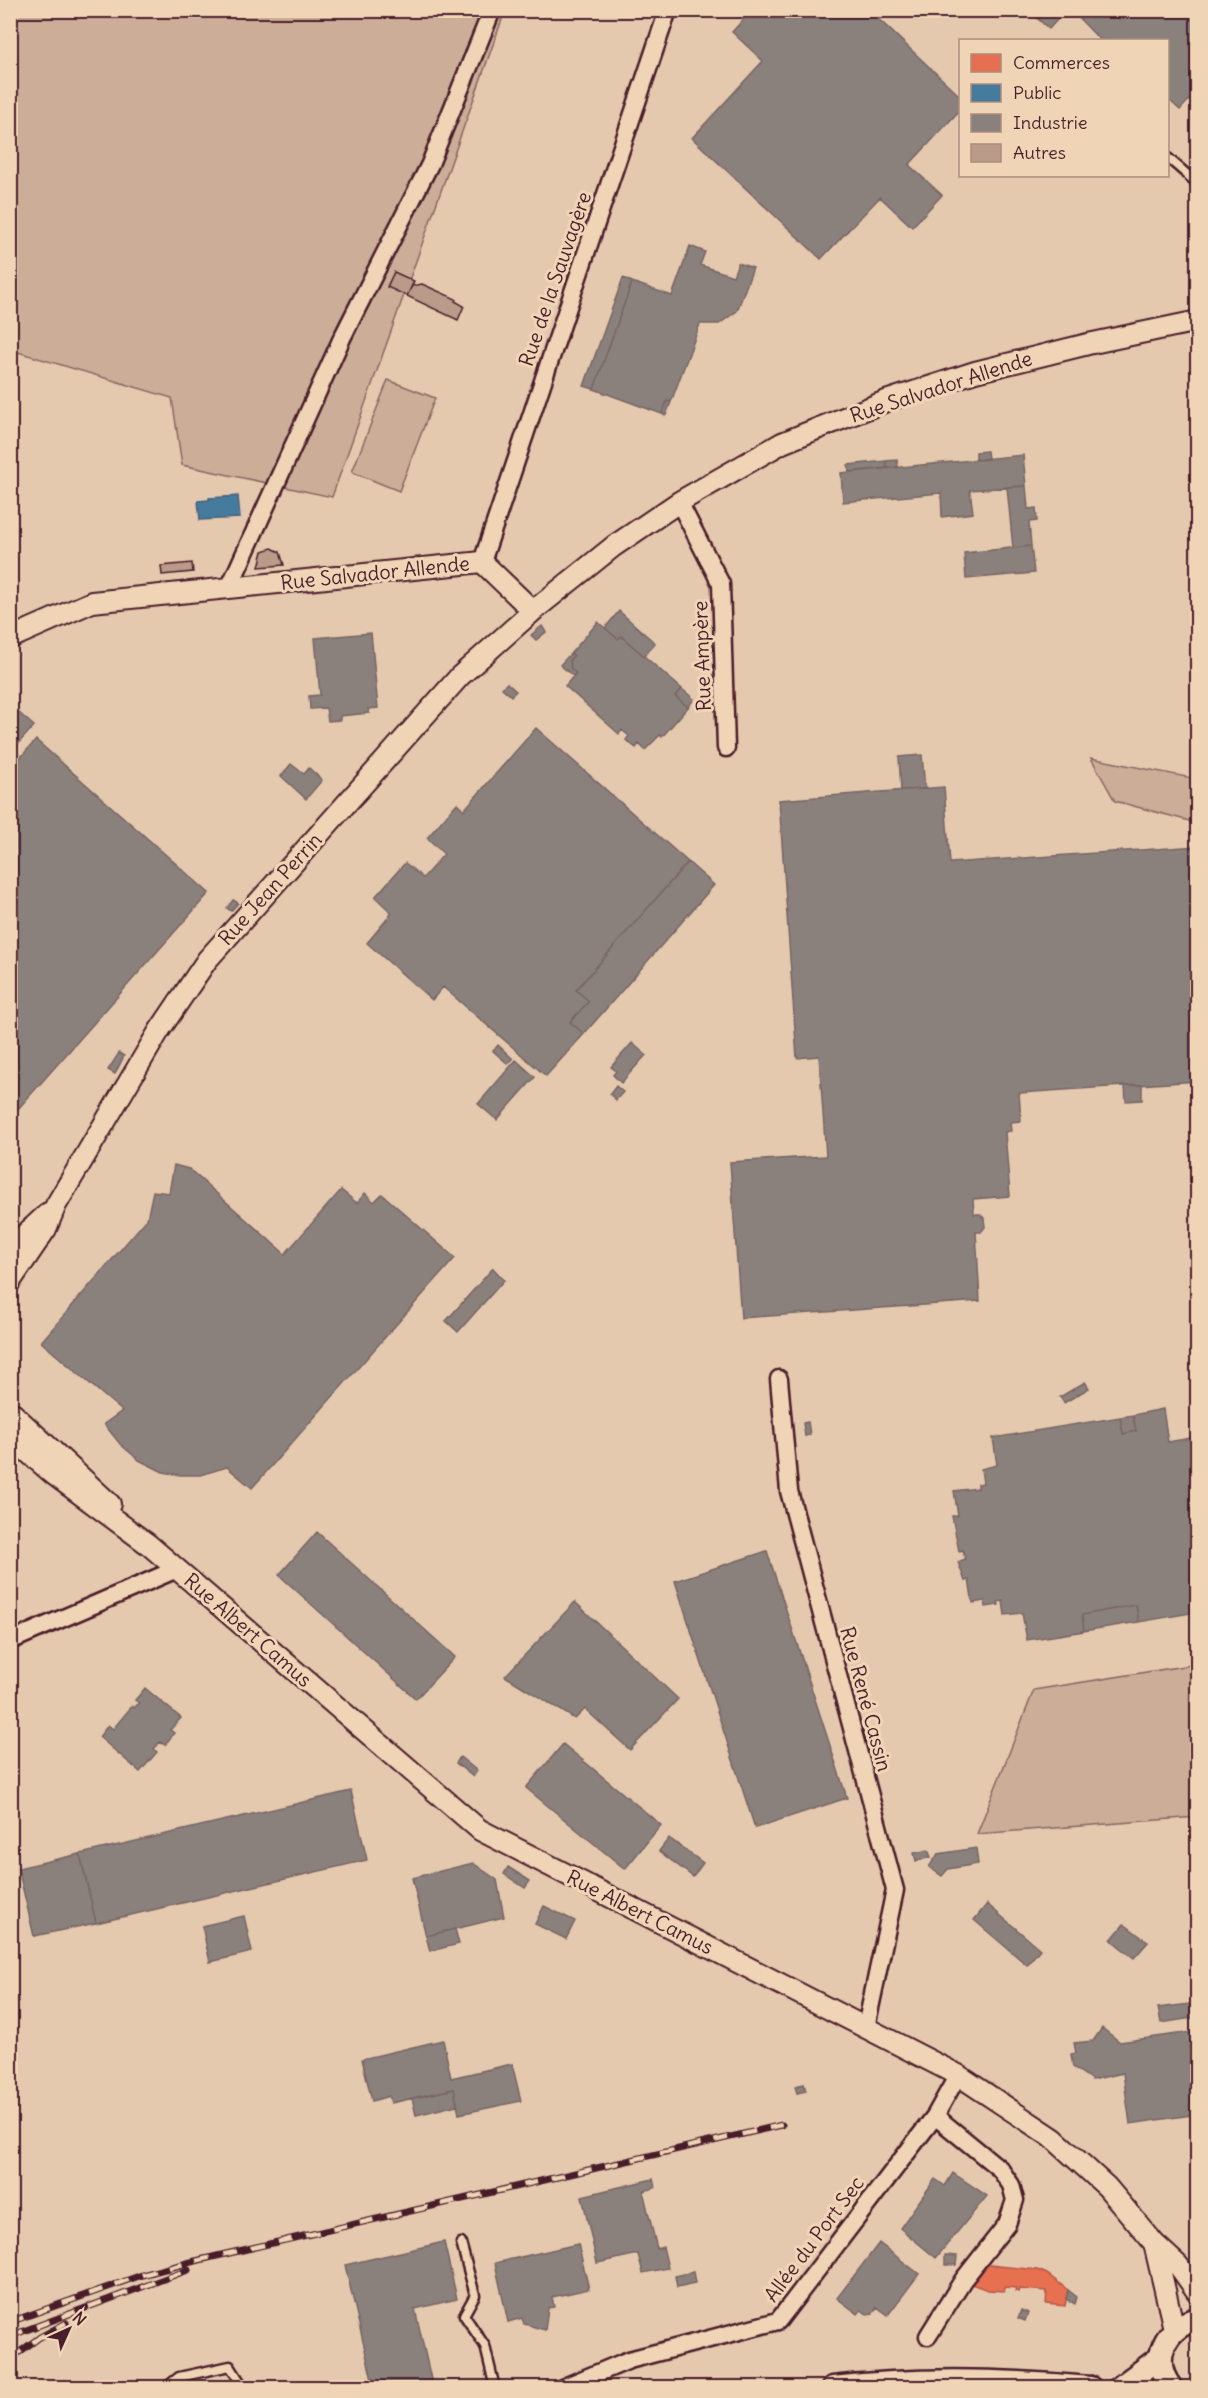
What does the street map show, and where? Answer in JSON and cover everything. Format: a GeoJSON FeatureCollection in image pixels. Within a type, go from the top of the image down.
{"type":"FeatureCollection","features":[{"type":"Feature","properties":{"kind":"main road"},"geometry":{"type":"LineString","coordinates":[[1171,2388],[1165,2377],[1161,2357],[1164,2345],[1174,2329],[1197,2319]]}},
{"type":"Feature","properties":{"kind":"main road"},"geometry":{"type":"LineString","coordinates":[[1119,2388],[1161,2357]]}},
{"type":"Feature","properties":{"kind":"main road"},"geometry":{"type":"LineString","coordinates":[[833,2388],[1021,2382],[1090,2388]]}},
{"type":"Feature","properties":{"kind":"street"},"geometry":{"type":"LineString","coordinates":[[229,588],[342,338],[430,164],[492,10]]}},
{"type":"Feature","properties":{"kind":"street","name":"Rue de la Sauvagère"},"geometry":{"type":"LineString","coordinates":[[482,562],[668,10]]}},
{"type":"Feature","properties":{"kind":"street","name":"Rue Salvador Allende"},"geometry":{"type":"LineString","coordinates":[[10,638],[92,602],[482,562],[533,611],[614,546],[679,502],[782,443],[886,401],[975,372],[1197,321]]}},
{"type":"Feature","properties":{"kind":"street","name":"Rue Ampère"},"geometry":{"type":"LineString","coordinates":[[679,502],[721,584],[726,748]]}},
{"type":"Feature","properties":{"kind":"street","name":"Rue Jean Perrin"},"geometry":{"type":"LineString","coordinates":[[10,1282],[46,1229],[56,1205],[159,1031],[207,960],[460,676],[533,611]]}},
{"type":"Feature","properties":{"kind":"street","name":"Rue Jean Perrin"},"geometry":{"type":"LineString","coordinates":[[10,1248],[56,1205]]}},
{"type":"Feature","properties":{"kind":"street","name":"Rue René Cassin"},"geometry":{"type":"LineString","coordinates":[[779,1379],[789,1491],[895,1890],[866,2027]]}},
{"type":"Feature","properties":{"kind":"street","name":"Rue Albert Camus"},"geometry":{"type":"LineString","coordinates":[[10,1411],[110,1503],[149,1545]]}},
{"type":"Feature","properties":{"kind":"street","name":"Rue Albert Camus"},"geometry":{"type":"LineString","coordinates":[[10,1437],[53,1474],[149,1545],[480,1830],[958,2075],[1053,2138],[1107,2187],[1154,2243],[1178,2265],[1197,2293]]}},
{"type":"Feature","properties":{"kind":"street"},"geometry":{"type":"LineString","coordinates":[[10,1641],[177,1569]]}},
{"type":"Feature","properties":{"kind":"street"},"geometry":{"type":"LineString","coordinates":[[928,2336],[963,2280],[1007,2224],[1015,2200],[1011,2185],[1000,2169],[935,2116],[958,2075]]}},
{"type":"Feature","properties":{"kind":"street","name":"Allée du Port Sec"},"geometry":{"type":"LineString","coordinates":[[562,2388],[628,2360],[777,2321],[935,2116]]}},
{"type":"Feature","properties":{"kind":"street","name":"Rue Albert Camus"},"geometry":{"type":"LineString","coordinates":[[1154,2243],[1174,2329]]}},
{"type":"Feature","properties":{"kind":"lane"},"geometry":{"type":"LineString","coordinates":[[1169,160],[1197,184]]}},
{"type":"Feature","properties":{"kind":"lane"},"geometry":{"type":"LineString","coordinates":[[461,2243],[475,2295],[464,2315],[485,2346],[495,2388]]}},
{"type":"Feature","properties":{"kind":"lane"},"geometry":{"type":"LineString","coordinates":[[165,2388],[179,2378],[230,2366],[244,2388]]}},
{"type":"Feature","properties":{"kind":"shaded area"},"geometry":{"type":"Polygon","coordinates":[[[10,11],[505,11],[332,497],[182,465],[172,398],[11,350],[10,11]]]}},
{"type":"Feature","properties":{"kind":"shaded area"},"geometry":{"type":"Polygon","coordinates":[[[388,380],[435,398],[399,491],[352,472],[388,380]]]}},
{"type":"Feature","properties":{"kind":"shaded area"},"geometry":{"type":"Polygon","coordinates":[[[1091,758],[1197,779],[1197,823],[1115,801],[1091,758]]]}},
{"type":"Feature","properties":{"kind":"shaded area"},"geometry":{"type":"Polygon","coordinates":[[[1197,1664],[1197,1817],[977,1834],[1034,1690],[1197,1664]]]}},
{"type":"Feature","properties":{"kind":"building: Commerces"},"geometry":{"type":"Polygon","coordinates":[[[984,2266],[1038,2270],[1047,2274],[1068,2290],[1065,2306],[1046,2304],[1047,2291],[1020,2289],[1019,2292],[1015,2291],[1016,2288],[1004,2287],[1004,2291],[988,2290],[971,2284],[984,2266]]]}},
{"type":"Feature","properties":{"kind":"building: Public"},"geometry":{"type":"Polygon","coordinates":[[[238,496],[240,518],[200,520],[198,501],[238,496]]]}},
{"type":"Feature","properties":{"kind":"building: Industrie"},"geometry":{"type":"Polygon","coordinates":[[[752,10],[869,10],[959,95],[959,111],[909,165],[942,195],[912,227],[880,197],[821,259],[692,138],[763,61],[732,32],[752,10]]]}},
{"type":"Feature","properties":{"kind":"building: Industrie"},"geometry":{"type":"Polygon","coordinates":[[[1028,10],[1066,10],[1049,29],[1028,10]]]}},
{"type":"Feature","properties":{"kind":"building: Industrie"},"geometry":{"type":"Polygon","coordinates":[[[1071,10],[1198,10],[1198,90],[1180,110],[1169,100],[1169,39],[1099,39],[1071,10]]]}},
{"type":"Feature","properties":{"kind":"building: Industrie"},"geometry":{"type":"Polygon","coordinates":[[[690,246],[705,252],[700,265],[733,276],[738,263],[753,268],[737,311],[719,324],[700,324],[671,402],[667,401],[662,414],[594,389],[632,282],[672,296],[690,246]]]}},
{"type":"Feature","properties":{"kind":"building: Industrie"},"geometry":{"type":"Polygon","coordinates":[[[623,278],[632,282],[594,389],[584,386],[623,278]]]}},
{"type":"Feature","properties":{"kind":"building: Industrie"},"geometry":{"type":"Polygon","coordinates":[[[667,401],[671,402],[666,415],[662,414],[667,401]]]}},
{"type":"Feature","properties":{"kind":"building: Industrie"},"geometry":{"type":"Polygon","coordinates":[[[987,451],[988,459],[976,460],[976,452],[987,451]]]}},
{"type":"Feature","properties":{"kind":"building: Industrie"},"geometry":{"type":"Polygon","coordinates":[[[1023,455],[1026,486],[970,490],[973,513],[942,517],[941,493],[843,502],[841,473],[1023,455]]]}},
{"type":"Feature","properties":{"kind":"building: Industrie"},"geometry":{"type":"Polygon","coordinates":[[[897,460],[898,467],[887,468],[886,461],[897,460]]]}},
{"type":"Feature","properties":{"kind":"building: Industrie"},"geometry":{"type":"Polygon","coordinates":[[[886,461],[887,468],[849,472],[848,465],[886,461]]]}},
{"type":"Feature","properties":{"kind":"building: Industrie"},"geometry":{"type":"Polygon","coordinates":[[[1026,486],[1028,509],[1036,508],[1037,521],[1029,522],[1031,546],[1013,548],[1007,487],[1026,486]]]}},
{"type":"Feature","properties":{"kind":"building: Industrie"},"geometry":{"type":"Polygon","coordinates":[[[1031,546],[1034,573],[966,579],[964,553],[1031,546]]]}},
{"type":"Feature","properties":{"kind":"building: Industrie"},"geometry":{"type":"Polygon","coordinates":[[[619,611],[655,643],[644,656],[621,636],[618,639],[605,628],[619,611]]]}},
{"type":"Feature","properties":{"kind":"building: Industrie"},"geometry":{"type":"Polygon","coordinates":[[[598,622],[618,639],[621,636],[682,689],[675,696],[688,707],[662,737],[660,735],[645,750],[639,744],[636,748],[626,740],[629,736],[622,730],[619,734],[565,686],[576,673],[571,669],[570,659],[574,656],[571,653],[598,622]]]}},
{"type":"Feature","properties":{"kind":"building: Industrie"},"geometry":{"type":"Polygon","coordinates":[[[542,626],[546,632],[536,640],[531,635],[542,626]]]}},
{"type":"Feature","properties":{"kind":"building: Industrie"},"geometry":{"type":"Polygon","coordinates":[[[371,633],[378,708],[368,709],[369,713],[340,716],[340,720],[328,721],[326,708],[310,709],[309,696],[320,695],[315,638],[371,633]]]}},
{"type":"Feature","properties":{"kind":"building: Industrie"},"geometry":{"type":"Polygon","coordinates":[[[571,653],[574,656],[570,659],[571,669],[576,673],[573,676],[560,665],[571,653]]]}},
{"type":"Feature","properties":{"kind":"building: Industrie"},"geometry":{"type":"Polygon","coordinates":[[[507,683],[516,691],[511,696],[502,688],[507,683]]]}},
{"type":"Feature","properties":{"kind":"building: Industrie"},"geometry":{"type":"Polygon","coordinates":[[[682,689],[694,699],[688,707],[675,696],[682,689]]]}},
{"type":"Feature","properties":{"kind":"building: Industrie"},"geometry":{"type":"Polygon","coordinates":[[[10,705],[34,726],[15,747],[10,744],[10,705]]]}},
{"type":"Feature","properties":{"kind":"building: Industrie"},"geometry":{"type":"Polygon","coordinates":[[[536,728],[688,862],[576,990],[589,1001],[570,1022],[584,1034],[546,1076],[443,987],[432,1000],[367,943],[392,913],[375,897],[405,863],[423,878],[444,854],[427,838],[457,803],[464,810],[536,728]]]}},
{"type":"Feature","properties":{"kind":"building: Industrie"},"geometry":{"type":"Polygon","coordinates":[[[36,740],[209,893],[10,1118],[10,769],[36,740]]]}},
{"type":"Feature","properties":{"kind":"building: Industrie"},"geometry":{"type":"Polygon","coordinates":[[[922,755],[925,789],[901,790],[899,757],[922,755]]]}},
{"type":"Feature","properties":{"kind":"building: Industrie"},"geometry":{"type":"Polygon","coordinates":[[[291,764],[304,774],[309,768],[322,780],[306,799],[281,776],[291,764]]]}},
{"type":"Feature","properties":{"kind":"building: Industrie"},"geometry":{"type":"Polygon","coordinates":[[[944,787],[950,863],[1198,846],[1198,1081],[1019,1093],[1021,1121],[1010,1122],[1011,1131],[1005,1132],[1010,1196],[973,1199],[974,1214],[980,1214],[984,1218],[985,1227],[981,1232],[976,1232],[980,1301],[741,1318],[730,1162],[826,1156],[819,1056],[797,1058],[779,800],[944,787]]]}},
{"type":"Feature","properties":{"kind":"building: Industrie"},"geometry":{"type":"Polygon","coordinates":[[[688,862],[714,885],[584,1034],[570,1022],[589,1001],[576,990],[688,862]]]}},
{"type":"Feature","properties":{"kind":"building: Industrie"},"geometry":{"type":"Polygon","coordinates":[[[233,900],[238,903],[231,911],[227,908],[233,900]]]}},
{"type":"Feature","properties":{"kind":"building: Industrie"},"geometry":{"type":"Polygon","coordinates":[[[632,1043],[646,1055],[621,1083],[613,1075],[616,1071],[611,1067],[632,1043]]]}},
{"type":"Feature","properties":{"kind":"building: Industrie"},"geometry":{"type":"Polygon","coordinates":[[[498,1045],[513,1059],[508,1064],[493,1051],[498,1045]]]}},
{"type":"Feature","properties":{"kind":"building: Industrie"},"geometry":{"type":"Polygon","coordinates":[[[119,1053],[124,1056],[115,1074],[108,1070],[119,1053]]]}},
{"type":"Feature","properties":{"kind":"building: Industrie"},"geometry":{"type":"Polygon","coordinates":[[[516,1060],[535,1077],[497,1120],[478,1104],[516,1060]]]}},
{"type":"Feature","properties":{"kind":"building: Industrie"},"geometry":{"type":"Polygon","coordinates":[[[1142,1085],[1142,1100],[1126,1101],[1125,1086],[1142,1085]]]}},
{"type":"Feature","properties":{"kind":"building: Industrie"},"geometry":{"type":"Polygon","coordinates":[[[616,1086],[623,1092],[616,1100],[610,1094],[616,1086]]]}},
{"type":"Feature","properties":{"kind":"building: Industrie"},"geometry":{"type":"Polygon","coordinates":[[[174,1165],[189,1169],[285,1254],[341,1190],[357,1203],[365,1193],[374,1202],[382,1194],[455,1258],[252,1488],[227,1467],[200,1475],[180,1475],[163,1472],[139,1460],[120,1444],[104,1424],[122,1411],[41,1342],[147,1219],[153,1191],[169,1193],[174,1165]]]}},
{"type":"Feature","properties":{"kind":"building: Industrie"},"geometry":{"type":"Polygon","coordinates":[[[493,1268],[504,1280],[458,1332],[446,1321],[493,1268]]]}},
{"type":"Feature","properties":{"kind":"building: Industrie"},"geometry":{"type":"Polygon","coordinates":[[[1085,1382],[1089,1388],[1064,1403],[1060,1397],[1085,1382]]]}},
{"type":"Feature","properties":{"kind":"building: Industrie"},"geometry":{"type":"Polygon","coordinates":[[[1163,1409],[1168,1442],[1190,1438],[1198,1482],[1198,1578],[1191,1579],[1197,1612],[1139,1622],[1136,1605],[1082,1615],[1084,1631],[1027,1640],[1022,1613],[1005,1615],[1003,1601],[998,1602],[999,1605],[986,1607],[985,1601],[973,1603],[969,1580],[965,1581],[958,1562],[965,1559],[963,1550],[959,1551],[952,1516],[958,1516],[954,1491],[978,1488],[978,1484],[983,1483],[981,1469],[997,1465],[993,1438],[1120,1417],[1123,1434],[1136,1431],[1133,1415],[1163,1409]]]}},
{"type":"Feature","properties":{"kind":"building: Industrie"},"geometry":{"type":"Polygon","coordinates":[[[1133,1415],[1136,1431],[1123,1434],[1120,1417],[1133,1415]]]}},
{"type":"Feature","properties":{"kind":"building: Industrie"},"geometry":{"type":"Polygon","coordinates":[[[808,1422],[810,1435],[805,1436],[803,1423],[808,1422]]]}},
{"type":"Feature","properties":{"kind":"building: Industrie"},"geometry":{"type":"Polygon","coordinates":[[[317,1532],[455,1657],[416,1699],[279,1575],[317,1532]]]}},
{"type":"Feature","properties":{"kind":"building: Industrie"},"geometry":{"type":"Polygon","coordinates":[[[767,1551],[847,1798],[755,1828],[675,1581],[767,1551]]]}},
{"type":"Feature","properties":{"kind":"building: Industrie"},"geometry":{"type":"Polygon","coordinates":[[[575,1602],[678,1699],[630,1750],[585,1709],[575,1719],[505,1676],[575,1602]]]}},
{"type":"Feature","properties":{"kind":"building: Industrie"},"geometry":{"type":"Polygon","coordinates":[[[1136,1605],[1139,1622],[1084,1631],[1082,1615],[1136,1605]]]}},
{"type":"Feature","properties":{"kind":"building: Industrie"},"geometry":{"type":"Polygon","coordinates":[[[145,1688],[181,1718],[170,1730],[174,1733],[165,1745],[160,1742],[154,1749],[157,1752],[140,1772],[99,1737],[108,1725],[113,1729],[132,1706],[134,1708],[139,1703],[135,1700],[145,1688]]]}},
{"type":"Feature","properties":{"kind":"building: Industrie"},"geometry":{"type":"Polygon","coordinates":[[[563,1744],[661,1825],[625,1869],[526,1788],[563,1744]]]}},
{"type":"Feature","properties":{"kind":"building: Industrie"},"geometry":{"type":"Polygon","coordinates":[[[460,1757],[477,1771],[473,1777],[456,1763],[460,1757]]]}},
{"type":"Feature","properties":{"kind":"building: Industrie"},"geometry":{"type":"Polygon","coordinates":[[[351,1791],[367,1860],[96,1923],[80,1854],[351,1791]]]}},
{"type":"Feature","properties":{"kind":"building: Industrie"},"geometry":{"type":"Polygon","coordinates":[[[669,1838],[703,1863],[693,1877],[659,1851],[669,1838]]]}},
{"type":"Feature","properties":{"kind":"building: Industrie"},"geometry":{"type":"Polygon","coordinates":[[[976,1848],[978,1864],[948,1869],[942,1876],[929,1867],[938,1854],[976,1848]]]}},
{"type":"Feature","properties":{"kind":"building: Industrie"},"geometry":{"type":"Polygon","coordinates":[[[928,1850],[931,1857],[916,1861],[914,1853],[928,1850]]]}},
{"type":"Feature","properties":{"kind":"building: Industrie"},"geometry":{"type":"Polygon","coordinates":[[[80,1854],[96,1923],[34,1936],[18,1868],[80,1854]]]}},
{"type":"Feature","properties":{"kind":"building: Industrie"},"geometry":{"type":"Polygon","coordinates":[[[473,1863],[497,1880],[504,1917],[426,1936],[412,1878],[473,1863]]]}},
{"type":"Feature","properties":{"kind":"building: Industrie"},"geometry":{"type":"Polygon","coordinates":[[[508,1867],[530,1881],[525,1888],[504,1874],[508,1867]]]}},
{"type":"Feature","properties":{"kind":"building: Industrie"},"geometry":{"type":"Polygon","coordinates":[[[987,1904],[1040,1949],[1027,1965],[974,1920],[987,1904]]]}},
{"type":"Feature","properties":{"kind":"building: Industrie"},"geometry":{"type":"Polygon","coordinates":[[[544,1906],[575,1921],[566,1939],[535,1924],[544,1906]]]}},
{"type":"Feature","properties":{"kind":"building: Industrie"},"geometry":{"type":"Polygon","coordinates":[[[244,1916],[252,1952],[210,1962],[202,1926],[244,1916]]]}},
{"type":"Feature","properties":{"kind":"building: Industrie"},"geometry":{"type":"Polygon","coordinates":[[[1124,1924],[1148,1942],[1134,1958],[1111,1940],[1124,1924]]]}},
{"type":"Feature","properties":{"kind":"building: Industrie"},"geometry":{"type":"Polygon","coordinates":[[[455,1929],[459,1944],[430,1951],[426,1936],[455,1929]]]}},
{"type":"Feature","properties":{"kind":"building: Industrie"},"geometry":{"type":"Polygon","coordinates":[[[1198,2003],[1198,2017],[1161,2023],[1158,2008],[1198,2003]]]}},
{"type":"Feature","properties":{"kind":"building: Industrie"},"geometry":{"type":"Polygon","coordinates":[[[1102,2028],[1120,2042],[1198,2031],[1198,2114],[1130,2124],[1123,2073],[1092,2080],[1073,2067],[1071,2054],[1076,2053],[1074,2043],[1093,2041],[1102,2028]]]}},
{"type":"Feature","properties":{"kind":"building: Industrie"},"geometry":{"type":"Polygon","coordinates":[[[443,2040],[451,2078],[512,2064],[521,2101],[459,2114],[454,2089],[391,2103],[389,2096],[372,2101],[362,2059],[443,2040]]]}},
{"type":"Feature","properties":{"kind":"building: Industrie"},"geometry":{"type":"Polygon","coordinates":[[[804,2084],[806,2091],[797,2093],[795,2086],[804,2084]]]}},
{"type":"Feature","properties":{"kind":"building: Industrie"},"geometry":{"type":"Polygon","coordinates":[[[454,2089],[457,2105],[416,2115],[412,2098],[454,2089]]]}},
{"type":"Feature","properties":{"kind":"building: Industrie"},"geometry":{"type":"Polygon","coordinates":[[[953,2173],[987,2196],[936,2258],[900,2228],[935,2179],[945,2186],[953,2173]]]}},
{"type":"Feature","properties":{"kind":"building: Industrie"},"geometry":{"type":"Polygon","coordinates":[[[653,2179],[655,2188],[643,2191],[657,2249],[663,2247],[668,2268],[643,2273],[638,2254],[597,2263],[582,2196],[653,2179]]]}},
{"type":"Feature","properties":{"kind":"building: Industrie"},"geometry":{"type":"Polygon","coordinates":[[[444,2242],[457,2299],[415,2309],[433,2388],[374,2388],[345,2265],[444,2242]]]}},
{"type":"Feature","properties":{"kind":"building: Industrie"},"geometry":{"type":"Polygon","coordinates":[[[879,2243],[919,2274],[888,2315],[877,2307],[873,2313],[867,2314],[861,2310],[858,2314],[837,2298],[879,2243]]]}},
{"type":"Feature","properties":{"kind":"building: Industrie"},"geometry":{"type":"Polygon","coordinates":[[[578,2244],[589,2289],[552,2297],[554,2307],[548,2308],[545,2330],[524,2324],[522,2318],[508,2322],[495,2263],[578,2244]]]}},
{"type":"Feature","properties":{"kind":"building: Industrie"},"geometry":{"type":"Polygon","coordinates":[[[945,2255],[957,2256],[956,2265],[945,2265],[945,2255]]]}},
{"type":"Feature","properties":{"kind":"building: Industrie"},"geometry":{"type":"Polygon","coordinates":[[[693,2272],[695,2283],[677,2287],[675,2276],[693,2272]]]}},
{"type":"Feature","properties":{"kind":"building: Industrie"},"geometry":{"type":"Polygon","coordinates":[[[1068,2290],[1077,2297],[1075,2304],[1066,2299],[1068,2290]]]}},
{"type":"Feature","properties":{"kind":"building: Industrie"},"geometry":{"type":"Polygon","coordinates":[[[1021,2310],[1028,2313],[1025,2321],[1018,2318],[1021,2310]]]}},
{"type":"Feature","properties":{"kind":"building: Autres"},"geometry":{"type":"Polygon","coordinates":[[[394,272],[414,281],[407,296],[387,287],[394,272]]]}},
{"type":"Feature","properties":{"kind":"building: Autres"},"geometry":{"type":"Polygon","coordinates":[[[422,284],[456,299],[455,301],[464,306],[458,320],[407,296],[412,286],[422,284]]]}},
{"type":"Feature","properties":{"kind":"building: Autres"},"geometry":{"type":"Polygon","coordinates":[[[272,548],[280,552],[284,565],[259,567],[263,551],[272,548]]]}},
{"type":"Feature","properties":{"kind":"building: Autres"},"geometry":{"type":"Polygon","coordinates":[[[192,563],[193,572],[162,575],[161,566],[192,563]]]}},
{"type":"Feature","properties":{"kind":"railway"},"geometry":{"type":"LineString","coordinates":[[10,2322],[142,2275],[191,2262],[782,2125]]}},
{"type":"Feature","properties":{"kind":"railway"},"geometry":{"type":"LineString","coordinates":[[10,2336],[188,2270]]}},
{"type":"Feature","properties":{"kind":"railway"},"geometry":{"type":"LineString","coordinates":[[10,2359],[40,2337],[66,2323]]}}]}
